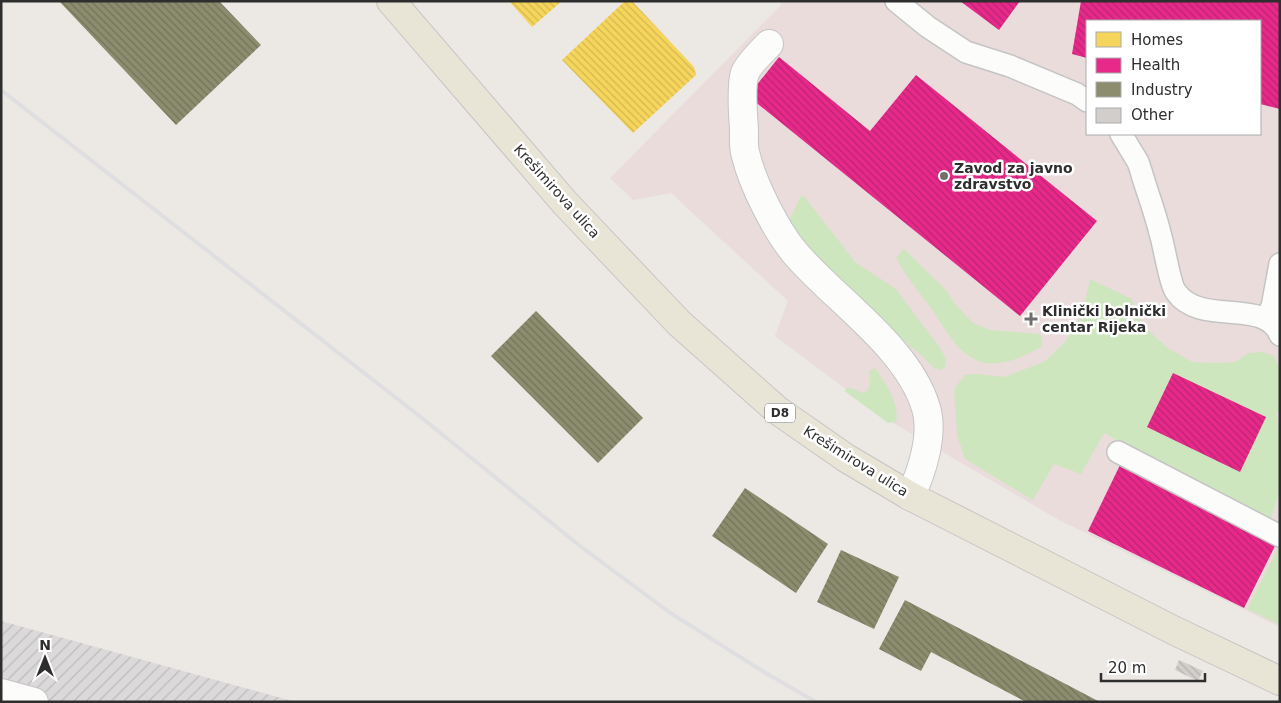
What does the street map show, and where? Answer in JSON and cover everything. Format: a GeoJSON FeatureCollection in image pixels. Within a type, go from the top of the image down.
{"type":"FeatureCollection","features":[{"type":"Feature","properties":{"kind":"main road","name":"Krešimirova ulica"},"geometry":{"type":"LineString","coordinates":[[391,1],[565,203],[678,323],[777,410],[846,458],[910,496],[1172,630],[1280,681]]}},
{"type":"Feature","properties":{"kind":"street"},"geometry":{"type":"LineString","coordinates":[[769,44],[745,72],[743,107],[745,155],[766,209],[795,253],[894,352],[918,388],[926,410],[928,437],[921,473],[910,496]]}},
{"type":"Feature","properties":{"kind":"street"},"geometry":{"type":"LineString","coordinates":[[1,693],[34,702]]}},
{"type":"Feature","properties":{"kind":"lane"},"geometry":{"type":"LineString","coordinates":[[896,1],[928,27],[966,52],[1010,66],[1076,94],[1086,100]]}},
{"type":"Feature","properties":{"kind":"lane"},"geometry":{"type":"LineString","coordinates":[[1123,135],[1138,162],[1160,233],[1175,292],[1187,304],[1205,310],[1242,313],[1272,312]]}},
{"type":"Feature","properties":{"kind":"lane"},"geometry":{"type":"LineString","coordinates":[[1280,264],[1272,312],[1272,323],[1280,335]]}},
{"type":"Feature","properties":{"kind":"lane"},"geometry":{"type":"LineString","coordinates":[[1118,452],[1280,536]]}},
{"type":"Feature","properties":{"kind":"shaded area","name":"Klinički bolnički centar Rijeka"},"geometry":{"type":"Polygon","coordinates":[[[780,1],[1280,1],[1280,627],[1059,520],[883,417],[775,336],[788,301],[671,193],[633,200],[610,178],[781,5],[780,1]]]}},
{"type":"Feature","properties":{"kind":"shaded area"},"geometry":{"type":"Polygon","coordinates":[[[1,621],[296,702],[1,702],[1,621]]]}},
{"type":"Feature","properties":{"kind":"green space"},"geometry":{"type":"Polygon","coordinates":[[[801,196],[804,196],[855,262],[896,289],[940,348],[946,359],[945,367],[940,370],[934,368],[847,290],[811,253],[788,223],[801,196]]]}},
{"type":"Feature","properties":{"kind":"green space"},"geometry":{"type":"Polygon","coordinates":[[[904,249],[946,290],[956,305],[973,323],[990,330],[1040,334],[1042,337],[1041,347],[1017,359],[998,363],[981,362],[966,354],[950,337],[900,265],[896,258],[904,249]]]}},
{"type":"Feature","properties":{"kind":"green space"},"geometry":{"type":"Polygon","coordinates":[[[1090,279],[1132,299],[1137,317],[1155,337],[1168,348],[1192,362],[1235,362],[1249,353],[1262,352],[1274,356],[1280,370],[1280,411],[1276,413],[1280,433],[1280,490],[1269,524],[1104,433],[1081,474],[1054,464],[1033,500],[965,459],[957,435],[954,389],[965,375],[976,374],[1004,377],[1044,362],[1065,342],[1082,315],[1090,279]]]}},
{"type":"Feature","properties":{"kind":"green space"},"geometry":{"type":"Polygon","coordinates":[[[875,368],[894,401],[897,415],[896,422],[888,423],[846,392],[845,389],[849,388],[862,393],[867,391],[870,385],[869,371],[875,368]]]}},
{"type":"Feature","properties":{"kind":"green space"},"geometry":{"type":"Polygon","coordinates":[[[1280,544],[1280,625],[1247,609],[1280,544]]]}},
{"type":"Feature","properties":{"kind":"building: Homes"},"geometry":{"type":"Polygon","coordinates":[[[509,1],[562,1],[532,27],[509,1]]]}},
{"type":"Feature","properties":{"kind":"building: Homes"},"geometry":{"type":"Polygon","coordinates":[[[625,1],[632,1],[694,67],[696,75],[633,133],[562,60],[625,1]]]}},
{"type":"Feature","properties":{"kind":"building: Health"},"geometry":{"type":"Polygon","coordinates":[[[960,1],[1020,1],[999,30],[960,1]]]}},
{"type":"Feature","properties":{"kind":"building: Health"},"geometry":{"type":"Polygon","coordinates":[[[1081,1],[1280,1],[1280,109],[1261,104],[1261,20],[1086,20],[1086,58],[1072,54],[1081,1]]]}},
{"type":"Feature","properties":{"kind":"building: Health","name":"Zavod za javno zdravstvo"},"geometry":{"type":"Polygon","coordinates":[[[779,57],[870,131],[916,75],[1097,221],[1020,316],[748,96],[779,57]]]}},
{"type":"Feature","properties":{"kind":"building: Health"},"geometry":{"type":"Polygon","coordinates":[[[1173,373],[1266,417],[1240,472],[1147,427],[1173,373]]]}},
{"type":"Feature","properties":{"kind":"building: Health"},"geometry":{"type":"Polygon","coordinates":[[[1121,463],[1278,540],[1244,608],[1088,531],[1121,463]]]}},
{"type":"Feature","properties":{"kind":"building: Industry"},"geometry":{"type":"Polygon","coordinates":[[[59,1],[219,1],[261,45],[176,125],[59,1]]]}},
{"type":"Feature","properties":{"kind":"building: Industry"},"geometry":{"type":"Polygon","coordinates":[[[536,311],[643,418],[598,463],[491,356],[536,311]]]}},
{"type":"Feature","properties":{"kind":"building: Industry"},"geometry":{"type":"Polygon","coordinates":[[[745,488],[828,544],[796,593],[712,536],[745,488]]]}},
{"type":"Feature","properties":{"kind":"building: Industry"},"geometry":{"type":"Polygon","coordinates":[[[841,550],[899,577],[874,629],[817,602],[841,550]]]}},
{"type":"Feature","properties":{"kind":"building: Industry"},"geometry":{"type":"Polygon","coordinates":[[[905,600],[1100,702],[1026,702],[931,652],[921,671],[879,649],[905,600]]]}},
{"type":"Feature","properties":{"kind":"building: Other"},"geometry":{"type":"Polygon","coordinates":[[[1179,660],[1203,671],[1198,681],[1175,670],[1179,660]]]}},
{"type":"Feature","properties":{"kind":"railway"},"geometry":{"type":"LineString","coordinates":[[1,90],[422,418],[580,546],[669,612],[764,672],[816,702]]}},
{"type":"Feature","properties":{"kind":"place","name":"Zavod za javno zdravstvo"},"geometry":{"type":"Point","coordinates":[944,176]}},
{"type":"Feature","properties":{"kind":"place","name":"Klinički bolnički centar Rijeka"},"geometry":{"type":"Point","coordinates":[1031,319]}}]}
